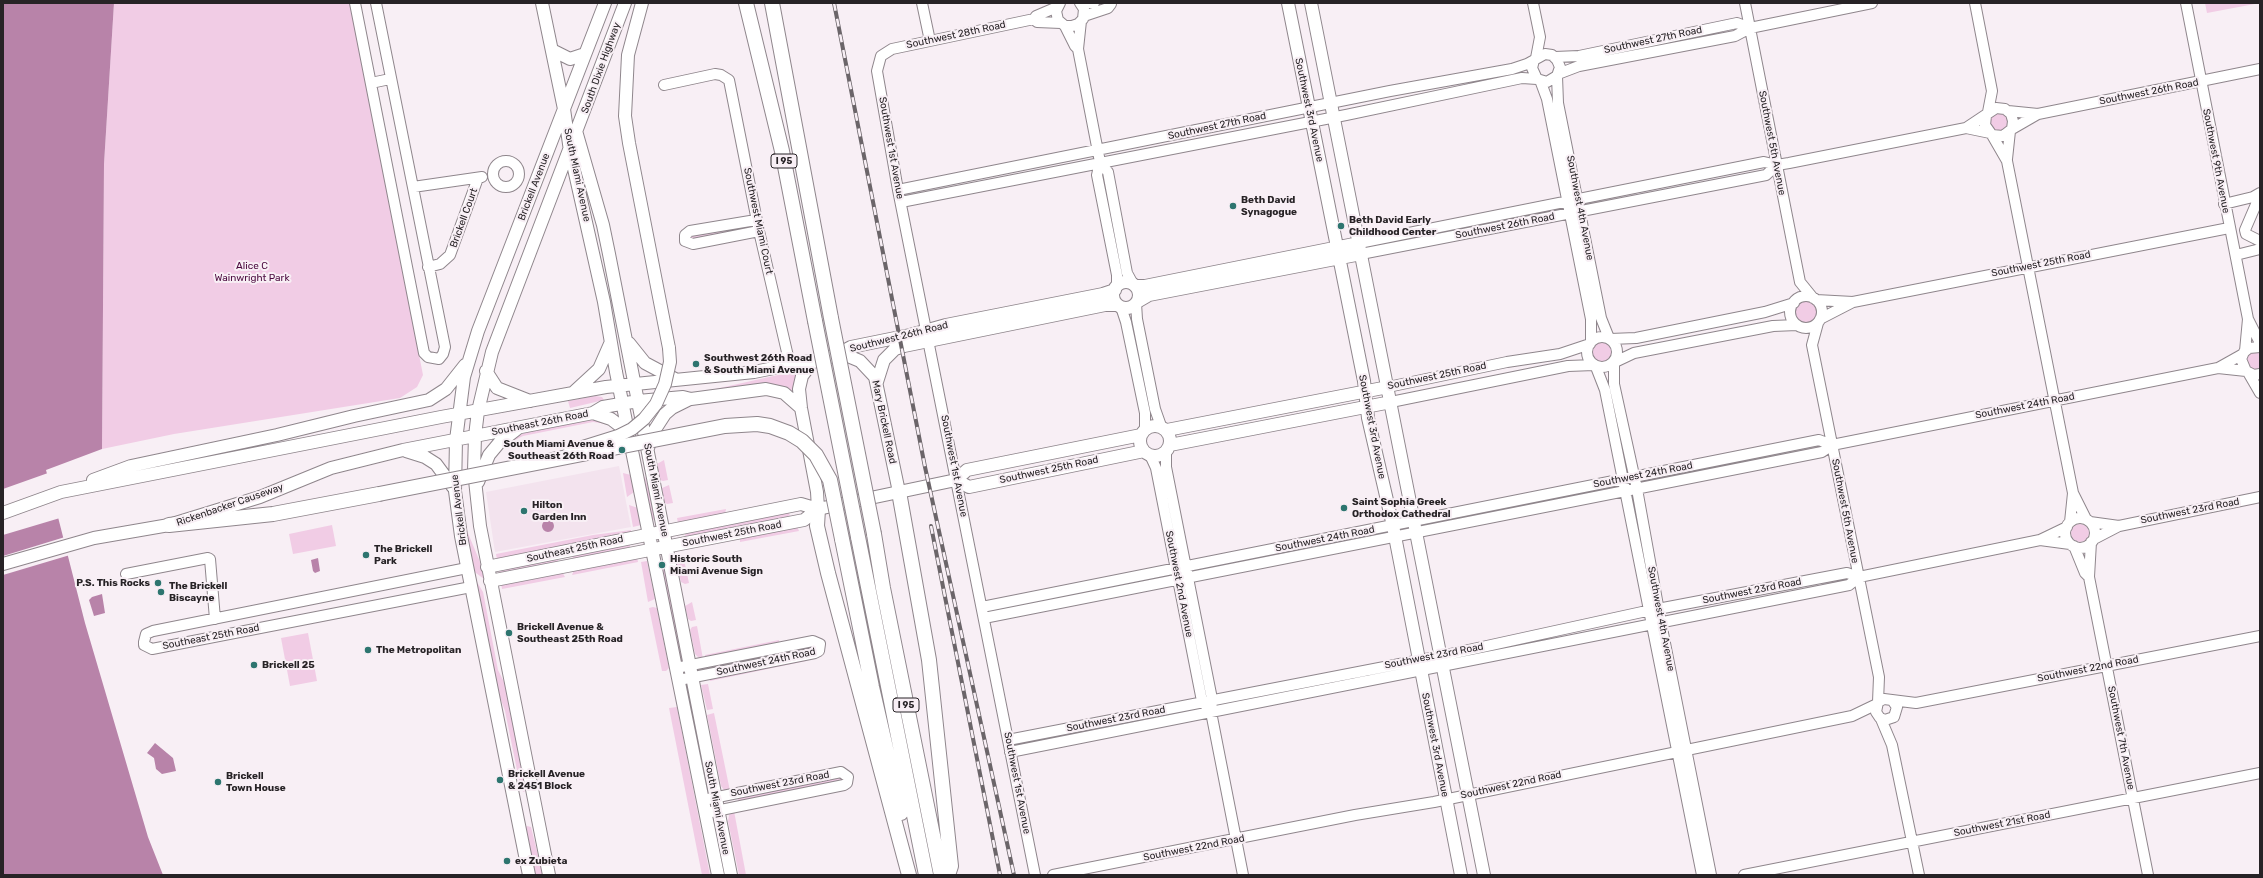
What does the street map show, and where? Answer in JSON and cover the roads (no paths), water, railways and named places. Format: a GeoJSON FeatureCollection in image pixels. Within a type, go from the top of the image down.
{"type":"FeatureCollection","features":[{"type":"Feature","properties":{"kind":"highway","name":"I 95"},"geometry":{"type":"LineString","coordinates":[[746,3],[775,121],[926,875]]}},
{"type":"Feature","properties":{"kind":"highway","name":"I 95"},"geometry":{"type":"LineString","coordinates":[[772,3],[831,318],[874,534],[883,588],[941,875]]}},
{"type":"Feature","properties":{"kind":"highway"},"geometry":{"type":"LineString","coordinates":[[169,525],[273,514],[555,458],[568,458],[735,425],[757,424],[770,426],[802,441],[811,449],[824,467],[830,480],[872,687],[914,875]]}},
{"type":"Feature","properties":{"kind":"highway"},"geometry":{"type":"LineString","coordinates":[[899,492],[929,660],[951,866],[948,875]]}},
{"type":"Feature","properties":{"kind":"highway"},"geometry":{"type":"LineString","coordinates":[[818,509],[817,526],[828,573],[909,875]]}},
{"type":"Feature","properties":{"kind":"main road","name":"South Miami Avenue"},"geometry":{"type":"LineString","coordinates":[[542,3],[564,109],[578,193],[594,257],[651,550],[718,875]]}},
{"type":"Feature","properties":{"kind":"main road","name":"South Dixie Highway"},"geometry":{"type":"LineString","coordinates":[[564,109],[605,3]]}},
{"type":"Feature","properties":{"kind":"main road","name":"South Dixie Highway"},"geometry":{"type":"LineString","coordinates":[[577,132],[625,3]]}},
{"type":"Feature","properties":{"kind":"main road"},"geometry":{"type":"LineString","coordinates":[[555,458],[568,452],[618,436],[640,423],[652,410],[664,389],[670,362],[669,348],[626,121],[625,93],[628,55],[642,3]]}},
{"type":"Feature","properties":{"kind":"main road","name":"Southwest 3rd Avenue"},"geometry":{"type":"LineString","coordinates":[[1288,3],[1461,875]]}},
{"type":"Feature","properties":{"kind":"main road"},"geometry":{"type":"LineString","coordinates":[[1311,3],[1469,793],[1484,875]]}},
{"type":"Feature","properties":{"kind":"main road"},"geometry":{"type":"LineString","coordinates":[[552,50],[570,59],[585,54]]}},
{"type":"Feature","properties":{"kind":"main road","name":"South Miami Avenue"},"geometry":{"type":"LineString","coordinates":[[564,109],[577,132],[603,225],[731,875]]}},
{"type":"Feature","properties":{"kind":"main road","name":"Brickell Avenue"},"geometry":{"type":"LineString","coordinates":[[529,875],[467,568],[455,491],[456,440],[458,414],[470,359],[483,318],[564,109]]}},
{"type":"Feature","properties":{"kind":"main road","name":"Brickell Avenue"},"geometry":{"type":"LineString","coordinates":[[549,875],[487,567],[476,491],[475,436],[478,411],[486,371],[499,333],[577,132]]}},
{"type":"Feature","properties":{"kind":"main road"},"geometry":{"type":"LineString","coordinates":[[556,185],[563,183],[569,184],[578,193]]}},
{"type":"Feature","properties":{"kind":"main road","name":"Southwest 26th Road"},"geometry":{"type":"LineString","coordinates":[[1134,285],[1147,285],[1360,249]]}},
{"type":"Feature","properties":{"kind":"main road","name":"Southwest 26th Road"},"geometry":{"type":"LineString","coordinates":[[1137,302],[1149,295],[1337,253]]}},
{"type":"Feature","properties":{"kind":"main road"},"geometry":{"type":"LineString","coordinates":[[1126,283],[1134,285],[1139,295],[1137,302],[1129,308],[1119,306],[1114,299],[1116,288],[1126,283]]}},
{"type":"Feature","properties":{"kind":"main road","name":"Southwest 26th Road"},"geometry":{"type":"LineString","coordinates":[[877,382],[882,364],[889,354],[927,335],[1103,294],[1116,288]]}},
{"type":"Feature","properties":{"kind":"main road","name":"Southwest 26th Road"},"geometry":{"type":"LineString","coordinates":[[619,386],[754,372],[834,356],[851,347],[1106,305],[1119,306]]}},
{"type":"Feature","properties":{"kind":"main road"},"geometry":{"type":"LineString","coordinates":[[626,339],[645,363],[678,381]]}},
{"type":"Feature","properties":{"kind":"main road"},"geometry":{"type":"LineString","coordinates":[[573,393],[599,369],[611,341]]}},
{"type":"Feature","properties":{"kind":"main road","name":"Mary Brickell Road"},"geometry":{"type":"LineString","coordinates":[[834,356],[848,356],[860,360],[872,371],[877,382],[899,492]]}},
{"type":"Feature","properties":{"kind":"main road"},"geometry":{"type":"LineString","coordinates":[[3,513],[131,466],[277,435],[361,414],[428,400],[446,389],[470,359]]}},
{"type":"Feature","properties":{"kind":"main road"},"geometry":{"type":"LineString","coordinates":[[814,360],[800,380],[801,408],[817,492],[818,509]]}},
{"type":"Feature","properties":{"kind":"main road"},"geometry":{"type":"LineString","coordinates":[[486,371],[497,388],[532,401]]}},
{"type":"Feature","properties":{"kind":"main road"},"geometry":{"type":"LineString","coordinates":[[61,492],[458,414],[619,386]]}},
{"type":"Feature","properties":{"kind":"main road","name":"Southwest 25th Road"},"geometry":{"type":"LineString","coordinates":[[1164,428],[1388,387]]}},
{"type":"Feature","properties":{"kind":"main road"},"geometry":{"type":"LineString","coordinates":[[638,402],[773,389],[788,396],[801,408]]}},
{"type":"Feature","properties":{"kind":"main road"},"geometry":{"type":"LineString","coordinates":[[648,448],[654,431],[668,411],[691,398]]}},
{"type":"Feature","properties":{"kind":"main road","name":"Southeast 26th Road"},"geometry":{"type":"LineString","coordinates":[[456,440],[593,413],[603,407],[638,402]]}},
{"type":"Feature","properties":{"kind":"main road","name":"Southwest 25th Road"},"geometry":{"type":"LineString","coordinates":[[1168,448],[1391,402]]}},
{"type":"Feature","properties":{"kind":"main road"},"geometry":{"type":"LineString","coordinates":[[593,413],[611,419],[628,432]]}},
{"type":"Feature","properties":{"kind":"main road"},"geometry":{"type":"LineString","coordinates":[[1152,425],[1164,428],[1170,438],[1168,448],[1157,456],[1147,453],[1140,442],[1143,432],[1152,425]]}},
{"type":"Feature","properties":{"kind":"main road"},"geometry":{"type":"LineString","coordinates":[[476,491],[481,470],[489,456],[499,443],[521,426]]}},
{"type":"Feature","properties":{"kind":"main road","name":"Southwest 25th Road"},"geometry":{"type":"LineString","coordinates":[[666,547],[804,520],[818,509],[956,480],[967,470],[1143,432]]}},
{"type":"Feature","properties":{"kind":"main road","name":"Rickenbacker Causeway"},"geometry":{"type":"LineString","coordinates":[[3,564],[76,543],[169,525],[260,497],[331,468],[403,450],[456,440]]}},
{"type":"Feature","properties":{"kind":"main road"},"geometry":{"type":"LineString","coordinates":[[403,450],[425,457],[436,464],[455,491]]}},
{"type":"Feature","properties":{"kind":"main road","name":"Southwest 25th Road"},"geometry":{"type":"LineString","coordinates":[[956,480],[969,486],[1147,453]]}},
{"type":"Feature","properties":{"kind":"main road","name":"Southwest 25th Road"},"geometry":{"type":"LineString","coordinates":[[664,530],[801,504],[818,509]]}},
{"type":"Feature","properties":{"kind":"main road","name":"Southeast 25th Road"},"geometry":{"type":"LineString","coordinates":[[487,567],[664,530]]}},
{"type":"Feature","properties":{"kind":"main road","name":"Southeast 25th Road"},"geometry":{"type":"LineString","coordinates":[[490,581],[666,547]]}},
{"type":"Feature","properties":{"kind":"main road"},"geometry":{"type":"LineString","coordinates":[[566,551],[569,566]]}},
{"type":"Feature","properties":{"kind":"main road"},"geometry":{"type":"LineString","coordinates":[[467,568],[481,579],[493,597]]}},
{"type":"Feature","properties":{"kind":"main road"},"geometry":{"type":"LineString","coordinates":[[516,810],[536,806]]}},
{"type":"Feature","properties":{"kind":"street"},"geometry":{"type":"LineString","coordinates":[[354,3],[424,353],[428,357],[439,359],[444,354],[445,347],[390,79],[376,3]]}},
{"type":"Feature","properties":{"kind":"street"},"geometry":{"type":"LineString","coordinates":[[922,3],[930,41]]}},
{"type":"Feature","properties":{"kind":"street"},"geometry":{"type":"LineString","coordinates":[[1094,3],[1080,3],[1082,18],[1078,49],[1100,162],[1097,175],[1117,275],[1116,288]]}},
{"type":"Feature","properties":{"kind":"street"},"geometry":{"type":"LineString","coordinates":[[1082,18],[1108,8],[1112,3]]}},
{"type":"Feature","properties":{"kind":"street"},"geometry":{"type":"LineString","coordinates":[[1533,3],[1540,37],[1533,72],[1538,79],[1551,81],[1558,75],[1559,63],[1540,37]]}},
{"type":"Feature","properties":{"kind":"street","name":"Southwest 5th Avenue"},"geometry":{"type":"LineString","coordinates":[[1745,3],[1800,282],[1794,302]]}},
{"type":"Feature","properties":{"kind":"street","name":"Southwest 27th Road"},"geometry":{"type":"LineString","coordinates":[[1558,75],[1579,66],[1739,35],[1750,28],[1872,3]]}},
{"type":"Feature","properties":{"kind":"street"},"geometry":{"type":"LineString","coordinates":[[1975,3],[1992,91],[1985,125],[2007,161]]}},
{"type":"Feature","properties":{"kind":"street","name":"Southwest 9th Avenue"},"geometry":{"type":"LineString","coordinates":[[2186,3],[2200,82],[2248,319],[2260,343]]}},
{"type":"Feature","properties":{"kind":"street"},"geometry":{"type":"LineString","coordinates":[[1059,4],[1056,16],[1063,24],[1074,46],[1078,49]]}},
{"type":"Feature","properties":{"kind":"street","name":"Southwest 28th Road"},"geometry":{"type":"LineString","coordinates":[[881,56],[892,49],[1034,19],[1036,16],[1059,4]]}},
{"type":"Feature","properties":{"kind":"street","name":"Southwest 28th Road"},"geometry":{"type":"LineString","coordinates":[[1034,19],[1037,22],[1075,26],[1082,18]]}},
{"type":"Feature","properties":{"kind":"street","name":"Southwest 27th Road"},"geometry":{"type":"LineString","coordinates":[[1554,56],[1579,56],[1737,23],[1750,28]]}},
{"type":"Feature","properties":{"kind":"street"},"geometry":{"type":"LineString","coordinates":[[1535,59],[1545,54],[1554,56]]}},
{"type":"Feature","properties":{"kind":"street","name":"Southwest 1st Avenue"},"geometry":{"type":"LineString","coordinates":[[881,56],[878,71],[900,202],[1035,875]]}},
{"type":"Feature","properties":{"kind":"street","name":"Southwest 27th Road"},"geometry":{"type":"LineString","coordinates":[[898,190],[1331,103],[1512,69],[1535,59]]}},
{"type":"Feature","properties":{"kind":"street","name":"Southwest 26th Road"},"geometry":{"type":"LineString","coordinates":[[2006,110],[2038,114],[2260,69]]}},
{"type":"Feature","properties":{"kind":"street","name":"Southwest Miami Court"},"geometry":{"type":"LineString","coordinates":[[664,85],[715,74],[725,77],[730,86],[756,220],[790,365]]}},
{"type":"Feature","properties":{"kind":"street","name":"Southwest 4th Avenue"},"geometry":{"type":"LineString","coordinates":[[1558,75],[1557,95],[1601,318],[1610,339]]}},
{"type":"Feature","properties":{"kind":"street","name":"Southwest 27th Road"},"geometry":{"type":"LineString","coordinates":[[900,202],[1334,117],[1522,78],[1538,79]]}},
{"type":"Feature","properties":{"kind":"street"},"geometry":{"type":"LineString","coordinates":[[370,84],[390,79]]}},
{"type":"Feature","properties":{"kind":"street","name":"Southwest 4th Avenue"},"geometry":{"type":"LineString","coordinates":[[1538,79],[1547,99],[1568,213],[1591,319],[1590,343]]}},
{"type":"Feature","properties":{"kind":"street"},"geometry":{"type":"LineString","coordinates":[[1992,91],[1996,94],[2006,110],[2013,117],[2007,161],[2054,401],[2073,493],[2094,528],[2092,541],[2083,547],[2072,545],[2066,536],[2073,493]]}},
{"type":"Feature","properties":{"kind":"street"},"geometry":{"type":"LineString","coordinates":[[1987,114],[1996,108],[2006,110]]}},
{"type":"Feature","properties":{"kind":"street","name":"Southwest 26th Road"},"geometry":{"type":"LineString","coordinates":[[1360,249],[1578,198],[1764,162],[1777,165],[1966,128],[1987,114]]}},
{"type":"Feature","properties":{"kind":"street","name":"Southwest 26th Road"},"geometry":{"type":"LineString","coordinates":[[2011,130],[2038,114]]}},
{"type":"Feature","properties":{"kind":"street","name":"Southwest 26th Road"},"geometry":{"type":"LineString","coordinates":[[1966,128],[1991,134]]}},
{"type":"Feature","properties":{"kind":"street"},"geometry":{"type":"LineString","coordinates":[[1991,134],[2000,136],[2011,130]]}},
{"type":"Feature","properties":{"kind":"street"},"geometry":{"type":"LineString","coordinates":[[1100,162],[1108,172],[1127,273],[1134,285]]}},
{"type":"Feature","properties":{"kind":"street","name":"Southwest 26th Road"},"geometry":{"type":"LineString","coordinates":[[1360,249],[1581,211],[1766,175],[1777,165]]}},
{"type":"Feature","properties":{"kind":"street","name":"Brickell Court"},"geometry":{"type":"LineString","coordinates":[[413,187],[493,176]]}},
{"type":"Feature","properties":{"kind":"street","name":"Brickell Court"},"geometry":{"type":"LineString","coordinates":[[428,267],[440,264],[450,255],[478,178]]}},
{"type":"Feature","properties":{"kind":"street"},"geometry":{"type":"LineString","coordinates":[[2224,204],[2260,194]]}},
{"type":"Feature","properties":{"kind":"street"},"geometry":{"type":"LineString","coordinates":[[2260,194],[2245,228],[2245,232],[2260,242]]}},
{"type":"Feature","properties":{"kind":"street"},"geometry":{"type":"LineString","coordinates":[[756,220],[690,231],[685,235],[685,241],[693,244],[759,232]]}},
{"type":"Feature","properties":{"kind":"street","name":"Southwest 25th Road"},"geometry":{"type":"LineString","coordinates":[[1814,299],[1853,302],[2028,266],[2229,228]]}},
{"type":"Feature","properties":{"kind":"street"},"geometry":{"type":"LineString","coordinates":[[2236,255],[2260,249]]}},
{"type":"Feature","properties":{"kind":"street","name":"Southwest 5th Avenue"},"geometry":{"type":"LineString","coordinates":[[1800,282],[1814,299]]}},
{"type":"Feature","properties":{"kind":"street"},"geometry":{"type":"LineString","coordinates":[[1802,297],[1814,299],[1822,309],[1819,321],[1809,328],[1798,326],[1768,327],[1637,352],[1614,362],[1606,368],[1595,366],[1587,355],[1590,343],[1599,337],[1610,339],[1629,339],[1647,336],[1765,312],[1794,302],[1802,297]]}},
{"type":"Feature","properties":{"kind":"street"},"geometry":{"type":"LineString","coordinates":[[1137,302],[1137,319],[1154,409],[1164,428]]}},
{"type":"Feature","properties":{"kind":"street"},"geometry":{"type":"LineString","coordinates":[[1794,302],[1791,315],[1798,326]]}},
{"type":"Feature","properties":{"kind":"street","name":"Southwest 25th Road"},"geometry":{"type":"LineString","coordinates":[[1819,321],[1853,302]]}},
{"type":"Feature","properties":{"kind":"street"},"geometry":{"type":"LineString","coordinates":[[1119,306],[1126,322],[1145,413],[1143,432]]}},
{"type":"Feature","properties":{"kind":"street","name":"Southwest 9th Avenue"},"geometry":{"type":"LineString","coordinates":[[2248,319],[2242,363],[2248,372]]}},
{"type":"Feature","properties":{"kind":"street","name":"Southwest 5th Avenue"},"geometry":{"type":"LineString","coordinates":[[1812,345],[1819,321]]}},
{"type":"Feature","properties":{"kind":"street","name":"Southwest 5th Avenue"},"geometry":{"type":"LineString","coordinates":[[1798,326],[1812,345],[1879,676],[1877,703]]}},
{"type":"Feature","properties":{"kind":"street"},"geometry":{"type":"LineString","coordinates":[[1610,339],[1616,345],[1618,351],[1614,362]]}},
{"type":"Feature","properties":{"kind":"street","name":"Southwest 25th Road"},"geometry":{"type":"LineString","coordinates":[[1388,387],[1507,362],[1560,354],[1590,343]]}},
{"type":"Feature","properties":{"kind":"street","name":"Southwest 24th Road"},"geometry":{"type":"LineString","coordinates":[[2218,368],[2253,346],[2260,347]]}},
{"type":"Feature","properties":{"kind":"street","name":"Southwest 4th Avenue"},"geometry":{"type":"LineString","coordinates":[[1614,362],[1614,384],[1637,489],[1659,610],[1656,623]]}},
{"type":"Feature","properties":{"kind":"street","name":"Southwest 25th Road"},"geometry":{"type":"LineString","coordinates":[[1391,402],[1568,366],[1595,366]]}},
{"type":"Feature","properties":{"kind":"street","name":"Southwest 4th Avenue"},"geometry":{"type":"LineString","coordinates":[[1595,366],[1605,390],[1621,480],[1648,611],[1656,623],[1681,750],[1702,875]]}},
{"type":"Feature","properties":{"kind":"street","name":"Southwest 24th Road"},"geometry":{"type":"LineString","coordinates":[[982,607],[1181,568],[1624,492],[1822,452],[1832,445],[2218,368],[2260,374]]}},
{"type":"Feature","properties":{"kind":"street"},"geometry":{"type":"LineString","coordinates":[[2248,372],[2260,394]]}},
{"type":"Feature","properties":{"kind":"street","name":"Southwest 24th Road"},"geometry":{"type":"LineString","coordinates":[[1416,527],[1634,477],[1819,440],[1832,445]]}},
{"type":"Feature","properties":{"kind":"street","name":"Southwest 2nd Avenue"},"geometry":{"type":"LineString","coordinates":[[1168,448],[1166,467],[1181,568],[1178,580],[1211,712],[1243,875]]}},
{"type":"Feature","properties":{"kind":"street","name":"Southwest 2nd Avenue"},"geometry":{"type":"LineString","coordinates":[[1147,453],[1156,468],[1181,568],[1188,578],[1207,700]]}},
{"type":"Feature","properties":{"kind":"street","name":"Southwest 23rd Road"},"geometry":{"type":"LineString","coordinates":[[2092,541],[2119,526],[2260,497]]}},
{"type":"Feature","properties":{"kind":"street"},"geometry":{"type":"LineString","coordinates":[[2068,524],[2078,518],[2088,520]]}},
{"type":"Feature","properties":{"kind":"street","name":"Southwest 23rd Road"},"geometry":{"type":"LineString","coordinates":[[2088,520],[2119,526]]}},
{"type":"Feature","properties":{"kind":"street","name":"Southwest 23rd Road"},"geometry":{"type":"LineString","coordinates":[[1442,660],[1656,623],[1849,585],[1859,577],[2040,540],[2068,524]]}},
{"type":"Feature","properties":{"kind":"street","name":"Southwest 24th Road"},"geometry":{"type":"LineString","coordinates":[[984,618],[1188,578],[1393,531]]}},
{"type":"Feature","properties":{"kind":"street","name":"Southwest 23rd Road"},"geometry":{"type":"LineString","coordinates":[[2040,540],[2072,545]]}},
{"type":"Feature","properties":{"kind":"street","name":"Southwest 7th Avenue"},"geometry":{"type":"LineString","coordinates":[[2092,541],[2089,577],[2148,875]]}},
{"type":"Feature","properties":{"kind":"street","name":"Southwest 7th Avenue"},"geometry":{"type":"LineString","coordinates":[[2072,545],[2085,573],[2089,577]]}},
{"type":"Feature","properties":{"kind":"street"},"geometry":{"type":"LineString","coordinates":[[126,574],[208,558],[210,559],[215,619]]}},
{"type":"Feature","properties":{"kind":"street","name":"Southeast 25th Road"},"geometry":{"type":"LineString","coordinates":[[467,568],[319,599],[148,632],[144,638],[144,645],[152,649],[232,632],[471,587]]}},
{"type":"Feature","properties":{"kind":"street","name":"Southwest 23rd Road"},"geometry":{"type":"LineString","coordinates":[[1010,752],[1211,712],[1442,660],[1648,611],[1846,573],[1859,577]]}},
{"type":"Feature","properties":{"kind":"street"},"geometry":{"type":"LineString","coordinates":[[410,580],[413,597]]}},
{"type":"Feature","properties":{"kind":"street"},"geometry":{"type":"LineString","coordinates":[[319,599],[322,615]]}},
{"type":"Feature","properties":{"kind":"street"},"geometry":{"type":"LineString","coordinates":[[229,616],[232,632]]}},
{"type":"Feature","properties":{"kind":"street","name":"Southwest 22nd Road"},"geometry":{"type":"LineString","coordinates":[[1895,716],[1916,704],[2260,636]]}},
{"type":"Feature","properties":{"kind":"street","name":"Southwest 24th Road"},"geometry":{"type":"LineString","coordinates":[[813,641],[820,644],[819,651],[815,653],[692,678],[677,674],[689,665],[813,641]]}},
{"type":"Feature","properties":{"kind":"street","name":"Southwest 23rd Road"},"geometry":{"type":"LineString","coordinates":[[1008,740],[1207,700],[1419,665]]}},
{"type":"Feature","properties":{"kind":"street","name":"Southwest 5th Avenue"},"geometry":{"type":"LineString","coordinates":[[1879,676],[1892,700]]}},
{"type":"Feature","properties":{"kind":"street"},"geometry":{"type":"LineString","coordinates":[[1892,745],[1897,707],[1892,700],[1884,699],[1877,703],[1876,712],[1892,745],[1919,875]]}},
{"type":"Feature","properties":{"kind":"street","name":"Southwest 22nd Road"},"geometry":{"type":"LineString","coordinates":[[1892,700],[1916,704]]}},
{"type":"Feature","properties":{"kind":"street","name":"Southwest 22nd Road"},"geometry":{"type":"LineString","coordinates":[[1053,875],[1236,840],[1348,816],[1446,799],[1469,793],[1852,716],[1877,703]]}},
{"type":"Feature","properties":{"kind":"street","name":"Southwest 22nd Road"},"geometry":{"type":"LineString","coordinates":[[1852,716],[1880,719]]}},
{"type":"Feature","properties":{"kind":"street"},"geometry":{"type":"LineString","coordinates":[[1880,719],[1888,720],[1895,716]]}},
{"type":"Feature","properties":{"kind":"street","name":"Southwest 4th Avenue"},"geometry":{"type":"LineString","coordinates":[[1681,750],[1711,875]]}},
{"type":"Feature","properties":{"kind":"street","name":"Southwest 23rd Road"},"geometry":{"type":"LineString","coordinates":[[703,800],[841,772],[848,777],[847,783],[844,785],[705,813]]}},
{"type":"Feature","properties":{"kind":"street","name":"Southwest 21st Road"},"geometry":{"type":"LineString","coordinates":[[1744,875],[2260,773]]}},
{"type":"Feature","properties":{"kind":"railway"},"geometry":{"type":"LineString","coordinates":[[834,3],[925,467],[1014,875]]}},
{"type":"Feature","properties":{"kind":"railway"},"geometry":{"type":"LineString","coordinates":[[931,526],[1000,875]]}},
{"type":"Feature","properties":{"kind":"place","name":"Beth David Synagogue"},"geometry":{"type":"Point","coordinates":[1233,206]}},
{"type":"Feature","properties":{"kind":"place","name":"Beth David Early Childhood Center"},"geometry":{"type":"Point","coordinates":[1341,226]}},
{"type":"Feature","properties":{"kind":"place","name":"Southwest 26th Road & South Miami Avenue"},"geometry":{"type":"Point","coordinates":[696,364]}},
{"type":"Feature","properties":{"kind":"place","name":"South Miami Avenue & Southeast 26th Road"},"geometry":{"type":"Point","coordinates":[622,450]}},
{"type":"Feature","properties":{"kind":"place","name":"Saint Sophia Greek Orthodox Cathedral"},"geometry":{"type":"Point","coordinates":[1344,508]}},
{"type":"Feature","properties":{"kind":"place","name":"Hilton Garden Inn"},"geometry":{"type":"Point","coordinates":[524,511]}},
{"type":"Feature","properties":{"kind":"place","name":"The Brickell Park"},"geometry":{"type":"Point","coordinates":[366,555]}},
{"type":"Feature","properties":{"kind":"place","name":"Historic South Miami Avenue Sign"},"geometry":{"type":"Point","coordinates":[662,565]}},
{"type":"Feature","properties":{"kind":"place","name":"P.S. This Rocks"},"geometry":{"type":"Point","coordinates":[158,583]}},
{"type":"Feature","properties":{"kind":"place","name":"The Brickell Biscayne"},"geometry":{"type":"Point","coordinates":[161,592]}},
{"type":"Feature","properties":{"kind":"place","name":"Brickell Avenue & Southeast 25th Road"},"geometry":{"type":"Point","coordinates":[509,633]}},
{"type":"Feature","properties":{"kind":"place","name":"The Metropolitan"},"geometry":{"type":"Point","coordinates":[368,650]}},
{"type":"Feature","properties":{"kind":"place","name":"Brickell 25"},"geometry":{"type":"Point","coordinates":[254,665]}},
{"type":"Feature","properties":{"kind":"place","name":"Brickell Avenue & 2451 Block"},"geometry":{"type":"Point","coordinates":[500,780]}},
{"type":"Feature","properties":{"kind":"place","name":"Brickell Town House"},"geometry":{"type":"Point","coordinates":[218,782]}},
{"type":"Feature","properties":{"kind":"place","name":"ex Zubieta"},"geometry":{"type":"Point","coordinates":[507,861]}},
{"type":"Feature","properties":{"kind":"park label","name":"Alice C Wainwright Park"},"geometry":{"type":"Point","coordinates":[252,272]}}]}
